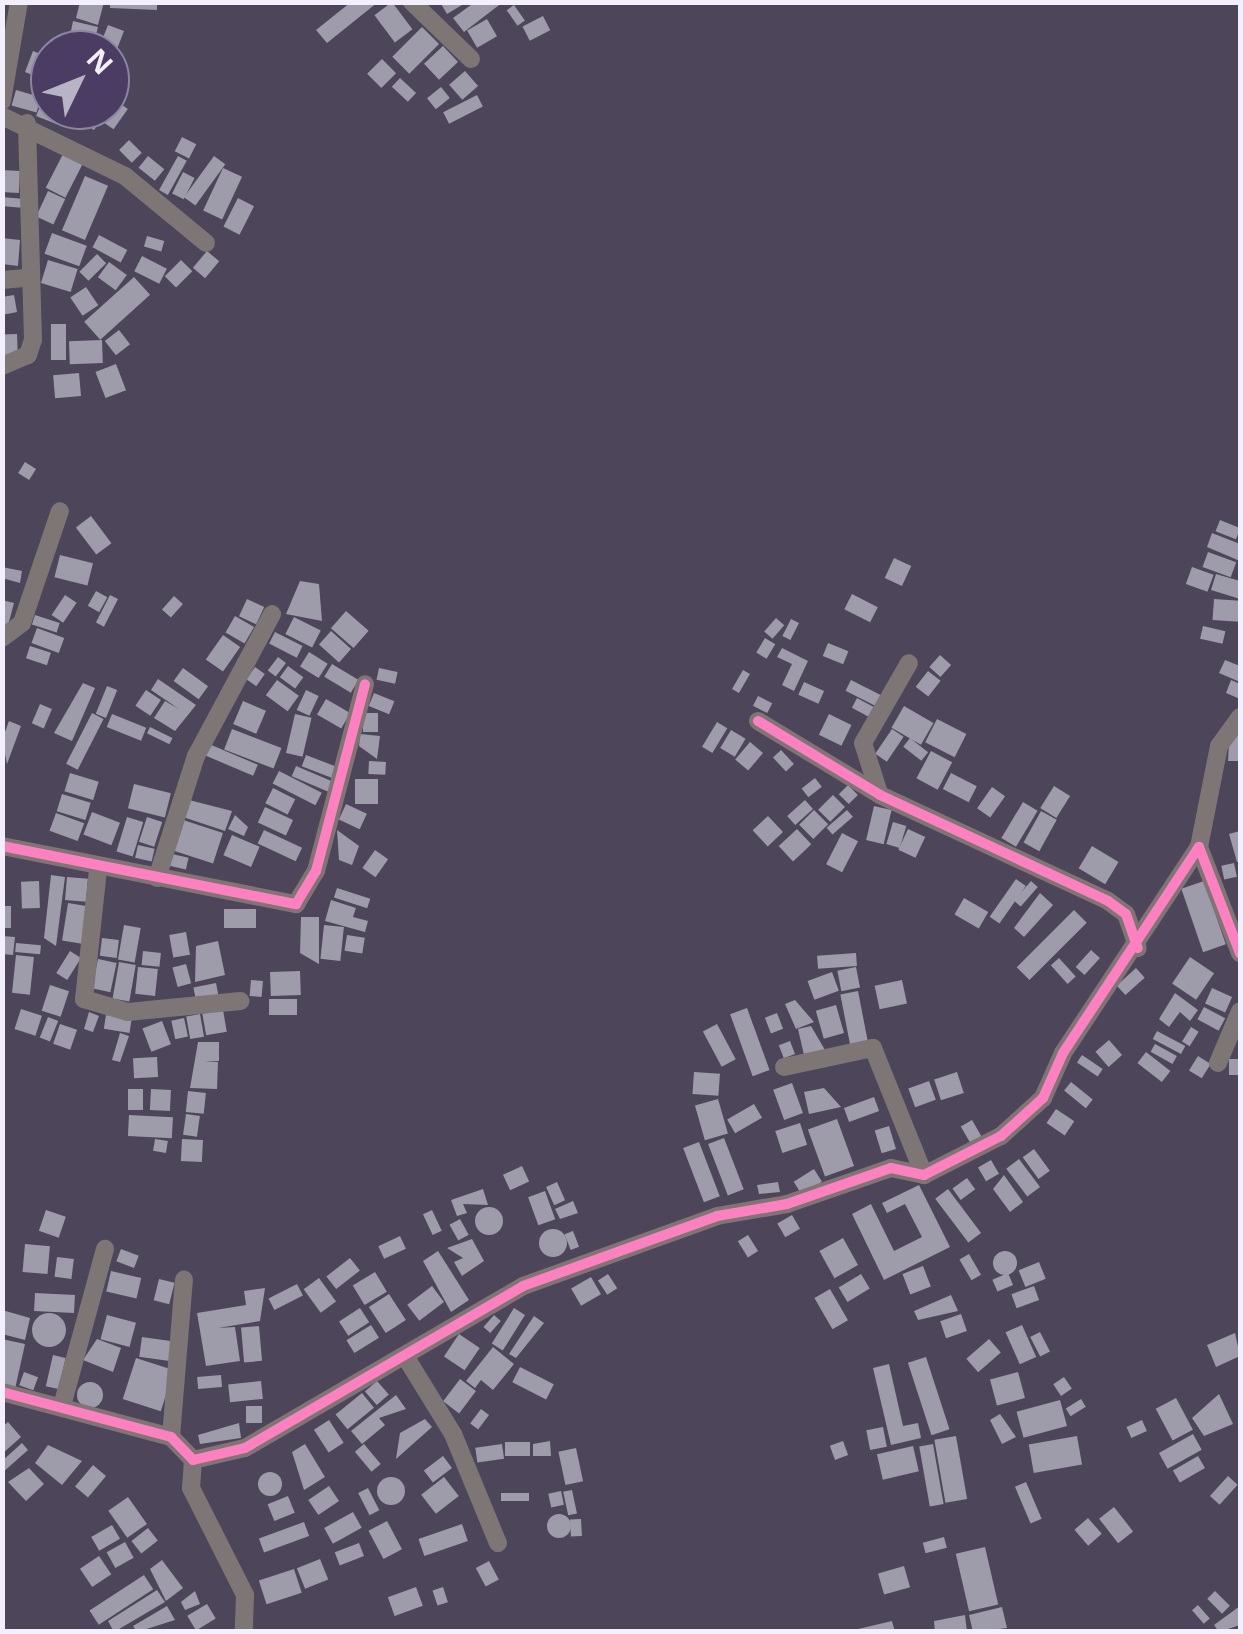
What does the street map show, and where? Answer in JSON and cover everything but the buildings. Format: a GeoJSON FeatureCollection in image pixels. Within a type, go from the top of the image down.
{"type":"FeatureCollection","features":[{"type":"Feature","properties":{"kind":"street"},"geometry":{"type":"LineString","coordinates":[[2,101],[19,2]]}},
{"type":"Feature","properties":{"kind":"street"},"geometry":{"type":"LineString","coordinates":[[412,2],[472,59]]}},
{"type":"Feature","properties":{"kind":"street"},"geometry":{"type":"LineString","coordinates":[[2,116],[27,123],[124,176],[206,243]]}},
{"type":"Feature","properties":{"kind":"street"},"geometry":{"type":"LineString","coordinates":[[2,366],[28,355],[33,340],[26,278],[27,123]]}},
{"type":"Feature","properties":{"kind":"street"},"geometry":{"type":"LineString","coordinates":[[2,280],[26,278]]}},
{"type":"Feature","properties":{"kind":"street"},"geometry":{"type":"LineString","coordinates":[[2,638],[22,623],[60,510]]}},
{"type":"Feature","properties":{"kind":"street"},"geometry":{"type":"LineString","coordinates":[[157,878],[196,756],[272,614]]}},
{"type":"Feature","properties":{"kind":"street"},"geometry":{"type":"LineString","coordinates":[[880,795],[863,743],[909,662]]}},
{"type":"Feature","properties":{"kind":"street"},"geometry":{"type":"LineString","coordinates":[[2,846],[98,870],[296,904],[316,870],[365,684]]}},
{"type":"Feature","properties":{"kind":"street"},"geometry":{"type":"LineString","coordinates":[[193,1460],[244,1448],[523,1286],[717,1216],[787,1204],[891,1168],[924,1175],[1026,1120],[1094,1002],[1138,948],[1199,846],[1219,746],[1240,717]]}},
{"type":"Feature","properties":{"kind":"street"},"geometry":{"type":"LineString","coordinates":[[758,721],[880,795],[1108,901],[1126,914],[1138,948]]}},
{"type":"Feature","properties":{"kind":"street"},"geometry":{"type":"LineString","coordinates":[[1199,846],[1240,953]]}},
{"type":"Feature","properties":{"kind":"street"},"geometry":{"type":"LineString","coordinates":[[98,870],[84,999],[128,1012],[240,1000]]}},
{"type":"Feature","properties":{"kind":"street"},"geometry":{"type":"LineString","coordinates":[[1218,1063],[1240,1011]]}},
{"type":"Feature","properties":{"kind":"street"},"geometry":{"type":"LineString","coordinates":[[784,1067],[873,1048],[924,1175]]}},
{"type":"Feature","properties":{"kind":"street"},"geometry":{"type":"LineString","coordinates":[[62,1406],[105,1248]]}},
{"type":"Feature","properties":{"kind":"street"},"geometry":{"type":"LineString","coordinates":[[170,1437],[184,1280]]}},
{"type":"Feature","properties":{"kind":"street"},"geometry":{"type":"LineString","coordinates":[[404,1356],[453,1434],[498,1544]]}},
{"type":"Feature","properties":{"kind":"street"},"geometry":{"type":"LineString","coordinates":[[2,1392],[170,1437],[193,1460]]}},
{"type":"Feature","properties":{"kind":"street"},"geometry":{"type":"LineString","coordinates":[[193,1460],[190,1488],[244,1595],[244,1632]]}},
{"type":"Feature","properties":{"kind":"cycle path"},"geometry":{"type":"LineString","coordinates":[[2,846],[296,904],[316,871],[365,684]]}},
{"type":"Feature","properties":{"kind":"cycle path"},"geometry":{"type":"LineString","coordinates":[[758,721],[880,795],[1108,901],[1126,914],[1138,948]]}},
{"type":"Feature","properties":{"kind":"cycle path"},"geometry":{"type":"LineString","coordinates":[[2,1392],[171,1437],[193,1460],[245,1448],[523,1286],[717,1216],[787,1204],[891,1168],[924,1175],[1001,1136],[1043,1098],[1063,1053],[1199,847],[1240,953]]}}]}
